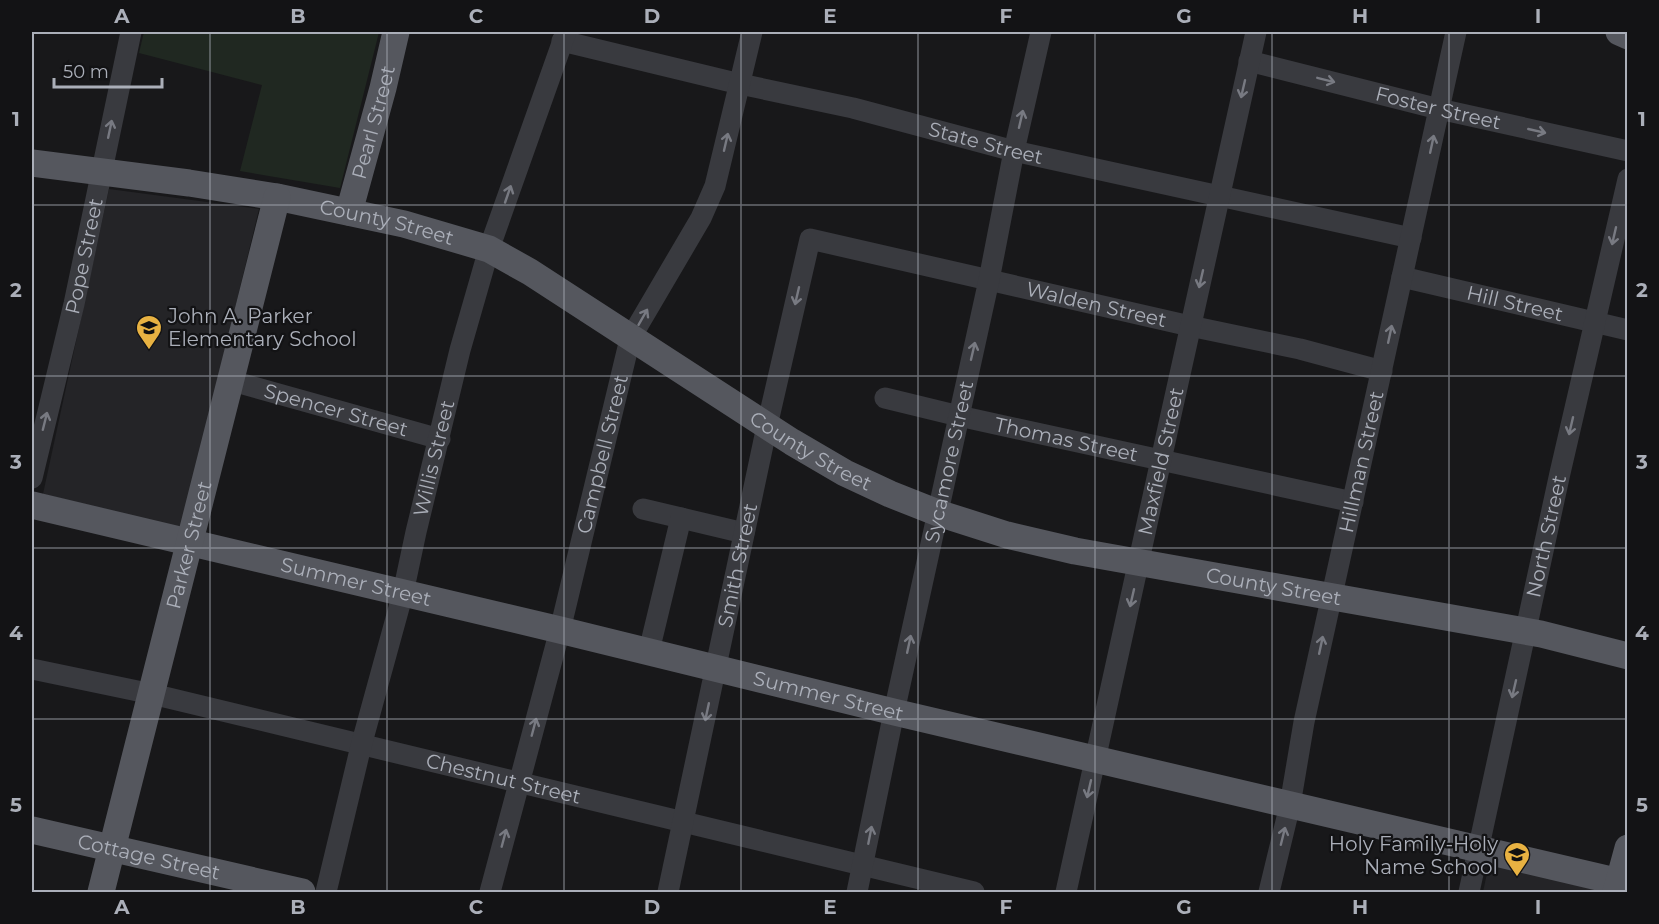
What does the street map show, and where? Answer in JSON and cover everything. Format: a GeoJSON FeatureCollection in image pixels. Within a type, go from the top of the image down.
{"type":"FeatureCollection","features":[{"type":"Feature","properties":{"kind":"main road","name":"Pearl Street"},"geometry":{"type":"LineString","coordinates":[[349,212],[396,32]]}},
{"type":"Feature","properties":{"kind":"main road"},"geometry":{"type":"LineString","coordinates":[[1619,32],[1628,36]]}},
{"type":"Feature","properties":{"kind":"main road","name":"County Street"},"geometry":{"type":"LineString","coordinates":[[32,163],[277,197],[431,231],[489,249],[530,272],[630,339],[845,473],[938,513],[1042,544],[1541,634],[1628,656]]}},
{"type":"Feature","properties":{"kind":"main road","name":"Parker Street"},"geometry":{"type":"LineString","coordinates":[[101,892],[277,197]]}},
{"type":"Feature","properties":{"kind":"main road","name":"Summer Street"},"geometry":{"type":"LineString","coordinates":[[32,504],[649,651],[894,712],[1479,849],[1621,886]]}},
{"type":"Feature","properties":{"kind":"main road","name":"Cottage Street"},"geometry":{"type":"LineString","coordinates":[[32,830],[302,892]]}},
{"type":"Feature","properties":{"kind":"main road"},"geometry":{"type":"LineString","coordinates":[[1621,886],[1628,848]]}},
{"type":"Feature","properties":{"kind":"street","name":"Pope Street"},"geometry":{"type":"LineString","coordinates":[[32,478],[74,304],[131,32]]}},
{"type":"Feature","properties":{"kind":"street","name":"Campbell Street"},"geometry":{"type":"LineString","coordinates":[[490,892],[560,630],[630,339],[701,218],[715,186],[752,32]]}},
{"type":"Feature","properties":{"kind":"street","name":"Sycamore Street"},"geometry":{"type":"LineString","coordinates":[[857,892],[1041,32]]}},
{"type":"Feature","properties":{"kind":"street","name":"Maxfield Street"},"geometry":{"type":"LineString","coordinates":[[1066,892],[1256,32]]}},
{"type":"Feature","properties":{"kind":"street","name":"Hillman Street"},"geometry":{"type":"LineString","coordinates":[[1269,892],[1290,805],[1304,722],[1456,32]]}},
{"type":"Feature","properties":{"kind":"street","name":"State Street"},"geometry":{"type":"LineString","coordinates":[[564,36],[740,84],[853,108],[1014,151],[1411,238]]}},
{"type":"Feature","properties":{"kind":"street","name":"Willis Street"},"geometry":{"type":"LineString","coordinates":[[326,892],[361,746],[403,593],[460,350],[489,249],[564,36]]}},
{"type":"Feature","properties":{"kind":"street","name":"Foster Street"},"geometry":{"type":"LineString","coordinates":[[1249,61],[1439,109],[1628,151]]}},
{"type":"Feature","properties":{"kind":"street","name":"North Street"},"geometry":{"type":"LineString","coordinates":[[1469,892],[1594,322],[1628,179]]}},
{"type":"Feature","properties":{"kind":"street","name":"Walden Street"},"geometry":{"type":"LineString","coordinates":[[810,239],[1300,349],[1382,370]]}},
{"type":"Feature","properties":{"kind":"street","name":"Smith Street"},"geometry":{"type":"LineString","coordinates":[[668,892],[767,426],[810,239]]}},
{"type":"Feature","properties":{"kind":"street","name":"Hill Street"},"geometry":{"type":"LineString","coordinates":[[1402,277],[1628,330]]}},
{"type":"Feature","properties":{"kind":"street","name":"Spencer Street"},"geometry":{"type":"LineString","coordinates":[[232,381],[440,439]]}},
{"type":"Feature","properties":{"kind":"street","name":"Thomas Street"},"geometry":{"type":"LineString","coordinates":[[885,398],[1353,502]]}},
{"type":"Feature","properties":{"kind":"street"},"geometry":{"type":"LineString","coordinates":[[643,509],[744,533]]}},
{"type":"Feature","properties":{"kind":"street"},"geometry":{"type":"LineString","coordinates":[[649,651],[681,518]]}},
{"type":"Feature","properties":{"kind":"street","name":"Chestnut Street"},"geometry":{"type":"LineString","coordinates":[[32,669],[152,694],[974,892]]}},
{"type":"Feature","properties":{"kind":"shaded area"},"geometry":{"type":"Polygon","coordinates":[[[144,32],[379,32],[340,188],[240,171],[262,85],[139,53],[144,32]]]}},
{"type":"Feature","properties":{"kind":"shaded area","name":"John A. Parker Elementary School"},"geometry":{"type":"Polygon","coordinates":[[[109,189],[259,209],[182,528],[43,494],[109,189]]]}},
{"type":"Feature","properties":{"kind":"shaded area","name":"Holy Family-Holy Name School"},"geometry":{"type":"Polygon","coordinates":[[[1489,864],[1605,892],[1483,892],[1489,864]]]}},
{"type":"Feature","properties":{"kind":"place","name":"John A. Parker Elementary School"},"geometry":{"type":"Point","coordinates":[149,351]}},
{"type":"Feature","properties":{"kind":"place","name":"Holy Family-Holy Name School"},"geometry":{"type":"Point","coordinates":[1517,878]}}]}
